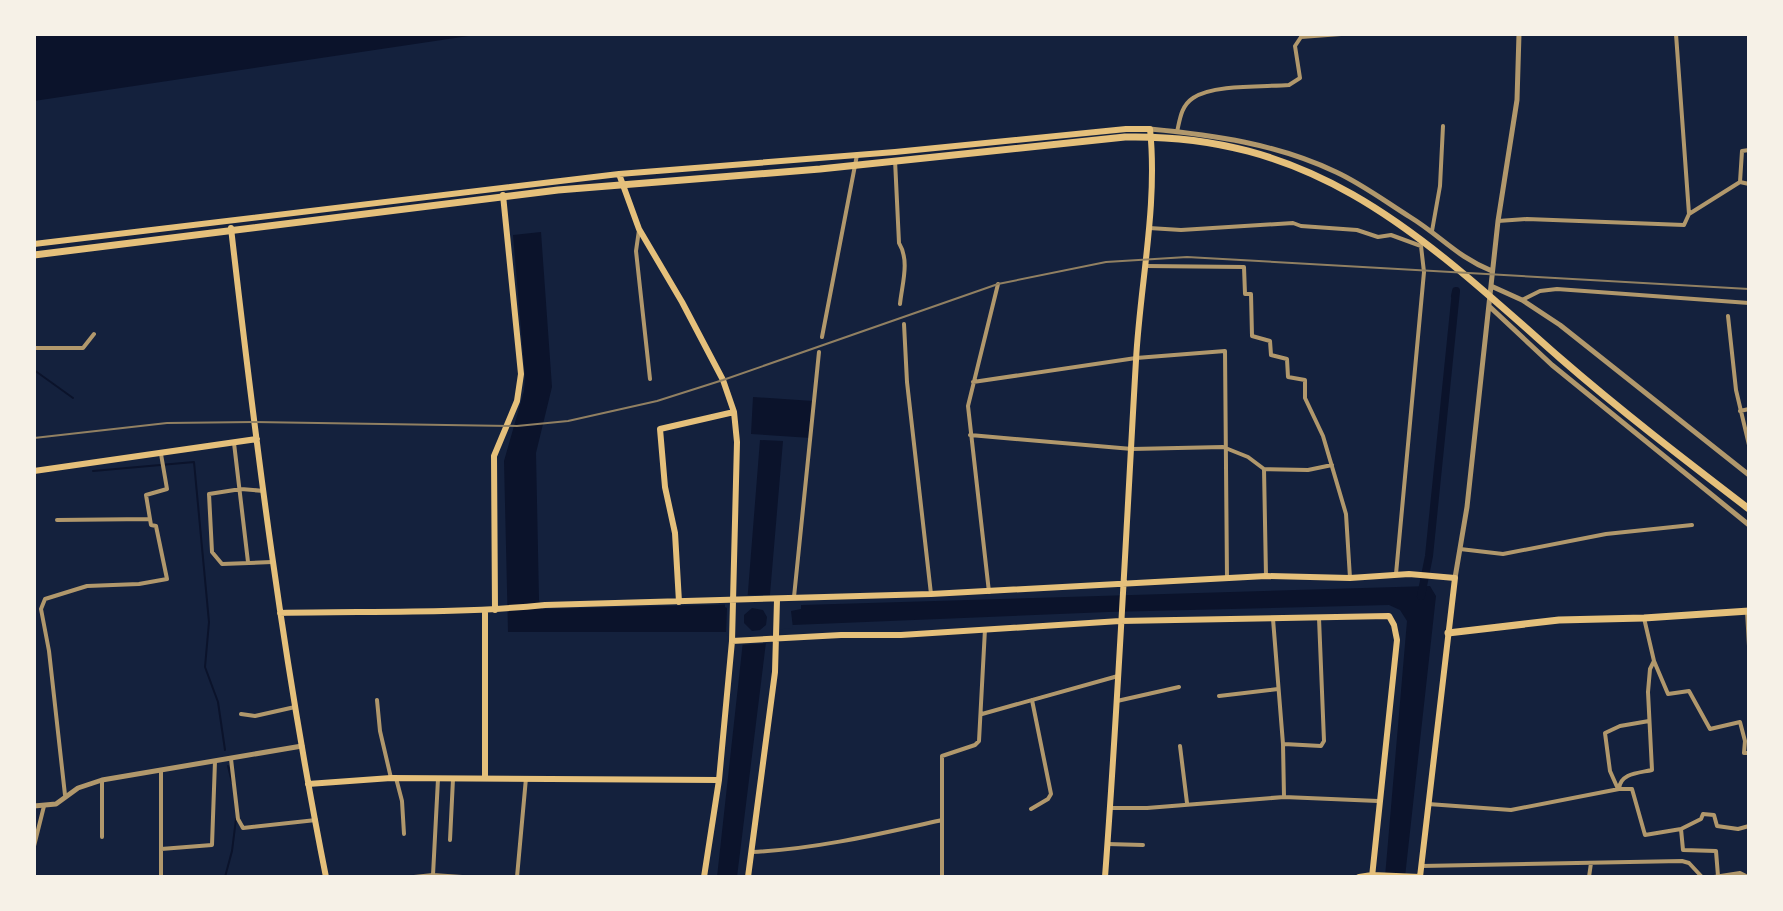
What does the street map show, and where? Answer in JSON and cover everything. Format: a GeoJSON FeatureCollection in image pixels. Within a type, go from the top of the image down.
{"type":"FeatureCollection","features":[{"type":"Feature","properties":{"kind":"main road"},"geometry":{"type":"LineString","coordinates":[[34,244],[619,174],[1150,129],[1149,228],[1136,358],[1105,877]]}},
{"type":"Feature","properties":{"kind":"main road"},"geometry":{"type":"LineString","coordinates":[[34,255],[558,190],[820,169],[1125,137],[1157,136],[1214,142],[1272,157],[1323,178],[1384,213],[1487,288],[1653,437],[1749,509]]}},
{"type":"Feature","properties":{"kind":"main road"},"geometry":{"type":"LineString","coordinates":[[619,174],[639,229],[723,380],[734,412],[737,442],[732,641],[719,780],[704,877]]}},
{"type":"Feature","properties":{"kind":"main road"},"geometry":{"type":"LineString","coordinates":[[495,610],[494,456],[517,401],[521,374],[502,188]]}},
{"type":"Feature","properties":{"kind":"main road"},"geometry":{"type":"LineString","coordinates":[[230,221],[272,562],[326,877]]}},
{"type":"Feature","properties":{"kind":"main road"},"geometry":{"type":"LineString","coordinates":[[679,602],[675,533],[665,487],[660,429],[734,412]]}},
{"type":"Feature","properties":{"kind":"main road"},"geometry":{"type":"LineString","coordinates":[[34,471],[162,457],[257,439]]}},
{"type":"Feature","properties":{"kind":"main road"},"geometry":{"type":"LineString","coordinates":[[280,613],[485,612],[545,605],[774,602],[794,597],[1122,588],[1266,576],[1350,578],[1409,574],[1455,578],[1421,866],[1417,877],[1359,877]]}},
{"type":"Feature","properties":{"kind":"main road"},"geometry":{"type":"LineString","coordinates":[[748,877],[778,634],[774,602]]}},
{"type":"Feature","properties":{"kind":"main road"},"geometry":{"type":"LineString","coordinates":[[1448,633],[1559,620],[1748,611]]}},
{"type":"Feature","properties":{"kind":"main road"},"geometry":{"type":"LineString","coordinates":[[485,612],[485,778]]}},
{"type":"Feature","properties":{"kind":"main road"},"geometry":{"type":"LineString","coordinates":[[732,641],[765,639],[778,634],[901,635],[1120,620],[1389,616],[1397,640],[1378,801],[1374,876]]}},
{"type":"Feature","properties":{"kind":"main road"},"geometry":{"type":"LineString","coordinates":[[308,784],[393,778],[719,780]]}},
{"type":"Feature","properties":{"kind":"street"},"geometry":{"type":"LineString","coordinates":[[1177,132],[1181,111],[1192,98],[1206,92],[1289,85],[1300,78],[1295,46],[1301,37],[1341,34]]}},
{"type":"Feature","properties":{"kind":"street"},"geometry":{"type":"LineString","coordinates":[[1455,578],[1489,306],[1487,288],[1517,100],[1519,34]]}},
{"type":"Feature","properties":{"kind":"street"},"geometry":{"type":"LineString","coordinates":[[1498,221],[1527,219],[1684,225],[1689,214],[1676,34]]}},
{"type":"Feature","properties":{"kind":"street"},"geometry":{"type":"LineString","coordinates":[[1432,232],[1440,186],[1443,126]]}},
{"type":"Feature","properties":{"kind":"street"},"geometry":{"type":"LineString","coordinates":[[1150,129],[1212,135],[1297,156],[1338,173],[1432,232],[1467,261],[1492,271]]}},
{"type":"Feature","properties":{"kind":"street"},"geometry":{"type":"LineString","coordinates":[[1740,182],[1742,151],[1749,150]]}},
{"type":"Feature","properties":{"kind":"street"},"geometry":{"type":"LineString","coordinates":[[895,152],[897,220],[899,243],[904,251],[905,277],[900,304]]}},
{"type":"Feature","properties":{"kind":"street"},"geometry":{"type":"LineString","coordinates":[[822,337],[857,154]]}},
{"type":"Feature","properties":{"kind":"street"},"geometry":{"type":"LineString","coordinates":[[1689,214],[1740,182],[1749,184]]}},
{"type":"Feature","properties":{"kind":"street"},"geometry":{"type":"LineString","coordinates":[[1149,228],[1181,230],[1293,223],[1357,230],[1378,237],[1391,235],[1421,246],[1424,272],[1396,574]]}},
{"type":"Feature","properties":{"kind":"street"},"geometry":{"type":"LineString","coordinates":[[639,229],[636,251],[650,379]]}},
{"type":"Feature","properties":{"kind":"street"},"geometry":{"type":"LineString","coordinates":[[1145,266],[1244,267],[1245,294],[1251,294],[1252,336],[1270,341],[1271,355],[1287,359],[1288,377],[1305,380],[1305,398],[1323,436],[1346,514],[1350,578]]}},
{"type":"Feature","properties":{"kind":"street"},"geometry":{"type":"LineString","coordinates":[[989,592],[968,406],[998,284]]}},
{"type":"Feature","properties":{"kind":"street"},"geometry":{"type":"LineString","coordinates":[[1487,288],[1522,300],[1560,325],[1749,475]]}},
{"type":"Feature","properties":{"kind":"street"},"geometry":{"type":"LineString","coordinates":[[1522,300],[1540,291],[1557,289],[1749,303]]}},
{"type":"Feature","properties":{"kind":"street"},"geometry":{"type":"LineString","coordinates":[[1489,306],[1552,365],[1749,525]]}},
{"type":"Feature","properties":{"kind":"street"},"geometry":{"type":"LineString","coordinates":[[1728,316],[1740,411],[1749,445]]}},
{"type":"Feature","properties":{"kind":"street"},"geometry":{"type":"LineString","coordinates":[[904,324],[907,382],[931,594]]}},
{"type":"Feature","properties":{"kind":"street"},"geometry":{"type":"LineString","coordinates":[[34,348],[83,348],[94,334]]}},
{"type":"Feature","properties":{"kind":"street"},"geometry":{"type":"LineString","coordinates":[[973,382],[1136,358],[1225,351],[1227,578]]}},
{"type":"Feature","properties":{"kind":"street"},"geometry":{"type":"LineString","coordinates":[[794,597],[819,352]]}},
{"type":"Feature","properties":{"kind":"street"},"geometry":{"type":"LineString","coordinates":[[1740,411],[1749,409]]}},
{"type":"Feature","properties":{"kind":"street"},"geometry":{"type":"LineString","coordinates":[[970,435],[1132,449],[1228,448],[1262,468],[1308,470],[1332,465]]}},
{"type":"Feature","properties":{"kind":"street"},"geometry":{"type":"LineString","coordinates":[[234,443],[248,562]]}},
{"type":"Feature","properties":{"kind":"street"},"geometry":{"type":"LineString","coordinates":[[65,795],[49,651],[41,609],[45,599],[87,586],[139,584],[167,579],[160,539],[156,526],[151,525],[146,495],[167,489],[162,457]]}},
{"type":"Feature","properties":{"kind":"street"},"geometry":{"type":"LineString","coordinates":[[1262,468],[1267,511],[1266,576]]}},
{"type":"Feature","properties":{"kind":"street"},"geometry":{"type":"LineString","coordinates":[[264,491],[241,489],[209,494],[212,552],[222,564],[272,562]]}},
{"type":"Feature","properties":{"kind":"street"},"geometry":{"type":"LineString","coordinates":[[57,520],[150,519]]}},
{"type":"Feature","properties":{"kind":"street"},"geometry":{"type":"LineString","coordinates":[[1460,549],[1503,554],[1606,534],[1692,525]]}},
{"type":"Feature","properties":{"kind":"street"},"geometry":{"type":"LineString","coordinates":[[1748,611],[1749,646]]}},
{"type":"Feature","properties":{"kind":"street"},"geometry":{"type":"LineString","coordinates":[[1283,744],[1323,744],[1319,615]]}},
{"type":"Feature","properties":{"kind":"street"},"geometry":{"type":"LineString","coordinates":[[1644,618],[1654,661],[1668,694],[1689,691],[1710,729],[1740,722],[1745,741],[1744,753],[1749,753]]}},
{"type":"Feature","properties":{"kind":"street"},"geometry":{"type":"LineString","coordinates":[[1273,619],[1284,797]]}},
{"type":"Feature","properties":{"kind":"street"},"geometry":{"type":"LineString","coordinates":[[942,877],[942,756],[977,744],[985,629]]}},
{"type":"Feature","properties":{"kind":"street"},"geometry":{"type":"LineString","coordinates":[[1618,789],[1619,781],[1623,778],[1652,770],[1648,692],[1650,669],[1654,661]]}},
{"type":"Feature","properties":{"kind":"street"},"geometry":{"type":"LineString","coordinates":[[981,714],[1118,676]]}},
{"type":"Feature","properties":{"kind":"street"},"geometry":{"type":"LineString","coordinates":[[1117,701],[1179,687]]}},
{"type":"Feature","properties":{"kind":"street"},"geometry":{"type":"LineString","coordinates":[[1219,696],[1278,689]]}},
{"type":"Feature","properties":{"kind":"street"},"geometry":{"type":"LineString","coordinates":[[377,700],[393,778],[402,801],[404,834]]}},
{"type":"Feature","properties":{"kind":"street"},"geometry":{"type":"LineString","coordinates":[[1031,809],[1051,794],[1032,700]]}},
{"type":"Feature","properties":{"kind":"street"},"geometry":{"type":"LineString","coordinates":[[241,714],[255,716],[295,707]]}},
{"type":"Feature","properties":{"kind":"street"},"geometry":{"type":"LineString","coordinates":[[1618,789],[1610,771],[1605,733],[1620,726],[1649,721]]}},
{"type":"Feature","properties":{"kind":"street"},"geometry":{"type":"LineString","coordinates":[[34,806],[56,804],[65,795],[102,780],[302,746]]}},
{"type":"Feature","properties":{"kind":"street"},"geometry":{"type":"LineString","coordinates":[[1180,746],[1187,803]]}},
{"type":"Feature","properties":{"kind":"street"},"geometry":{"type":"LineString","coordinates":[[231,759],[238,819],[243,828],[316,820]]}},
{"type":"Feature","properties":{"kind":"street"},"geometry":{"type":"LineString","coordinates":[[161,849],[212,845],[215,761]]}},
{"type":"Feature","properties":{"kind":"street"},"geometry":{"type":"LineString","coordinates":[[161,772],[161,877]]}},
{"type":"Feature","properties":{"kind":"street"},"geometry":{"type":"LineString","coordinates":[[517,877],[526,778]]}},
{"type":"Feature","properties":{"kind":"street"},"geometry":{"type":"LineString","coordinates":[[433,875],[438,779]]}},
{"type":"Feature","properties":{"kind":"street"},"geometry":{"type":"LineString","coordinates":[[450,840],[453,779]]}},
{"type":"Feature","properties":{"kind":"street"},"geometry":{"type":"LineString","coordinates":[[102,780],[102,837]]}},
{"type":"Feature","properties":{"kind":"street"},"geometry":{"type":"LineString","coordinates":[[1428,804],[1511,810],[1632,789],[1645,835],[1681,829],[1701,819],[1703,814],[1714,815],[1717,826],[1738,829],[1749,826]]}},
{"type":"Feature","properties":{"kind":"street"},"geometry":{"type":"LineString","coordinates":[[1110,808],[1284,797],[1378,801]]}},
{"type":"Feature","properties":{"kind":"street"},"geometry":{"type":"LineString","coordinates":[[34,846],[44,806]]}},
{"type":"Feature","properties":{"kind":"street"},"geometry":{"type":"LineString","coordinates":[[750,852],[832,844],[942,820]]}},
{"type":"Feature","properties":{"kind":"street"},"geometry":{"type":"LineString","coordinates":[[1681,829],[1683,850],[1716,851],[1720,876],[1745,874],[1748,877]]}},
{"type":"Feature","properties":{"kind":"street"},"geometry":{"type":"LineString","coordinates":[[1107,844],[1143,845]]}},
{"type":"Feature","properties":{"kind":"street"},"geometry":{"type":"LineString","coordinates":[[1421,866],[1682,861],[1689,863],[1702,877]]}},
{"type":"Feature","properties":{"kind":"street"},"geometry":{"type":"LineString","coordinates":[[1589,877],[1591,863]]}},
{"type":"Feature","properties":{"kind":"street"},"geometry":{"type":"LineString","coordinates":[[414,877],[463,877]]}},
{"type":"Feature","properties":{"kind":"water"},"geometry":{"type":"Polygon","coordinates":[[[34,34],[482,34],[34,101],[34,34]]]}},
{"type":"Feature","properties":{"kind":"water"},"geometry":{"type":"Polygon","coordinates":[[[541,232],[552,387],[536,453],[539,600],[542,609],[747,604],[760,440],[783,441],[769,606],[1430,586],[1436,596],[1405,877],[1385,877],[1407,621],[1400,610],[1389,605],[1108,612],[768,626],[737,877],[717,877],[744,632],[508,632],[504,461],[524,391],[525,377],[513,235],[541,232]]]}},
{"type":"Feature","properties":{"kind":"water"},"geometry":{"type":"Polygon","coordinates":[[[753,397],[813,401],[811,438],[751,434],[753,397]]]}},
{"type":"Feature","properties":{"kind":"pier"},"geometry":{"type":"Polygon","coordinates":[[[744,595],[773,595],[773,602],[801,601],[801,609],[791,611],[793,628],[772,630],[771,643],[739,645],[740,636],[726,635],[725,600],[744,600],[744,595]],[[752,608],[744,615],[744,623],[752,631],[766,625],[767,617],[763,610],[752,608]]]}},
{"type":"Feature","properties":{"kind":"waterway"},"geometry":{"type":"LineString","coordinates":[[1421,596],[1429,556],[1456,291],[1455,296]]}},
{"type":"Feature","properties":{"kind":"waterway"},"geometry":{"type":"LineString","coordinates":[[34,370],[73,398]]}},
{"type":"Feature","properties":{"kind":"waterway"},"geometry":{"type":"LineString","coordinates":[[93,471],[194,462],[209,622],[205,667],[218,702],[225,750]]}},
{"type":"Feature","properties":{"kind":"waterway"},"geometry":{"type":"LineString","coordinates":[[228,766],[232,782]]}},
{"type":"Feature","properties":{"kind":"waterway"},"geometry":{"type":"LineString","coordinates":[[225,877],[236,819]]}},
{"type":"Feature","properties":{"kind":"railway"},"geometry":{"type":"LineString","coordinates":[[34,438],[167,423],[517,426],[568,421],[657,401],[723,380],[998,284],[1106,262],[1187,257],[1749,289]]}}]}
